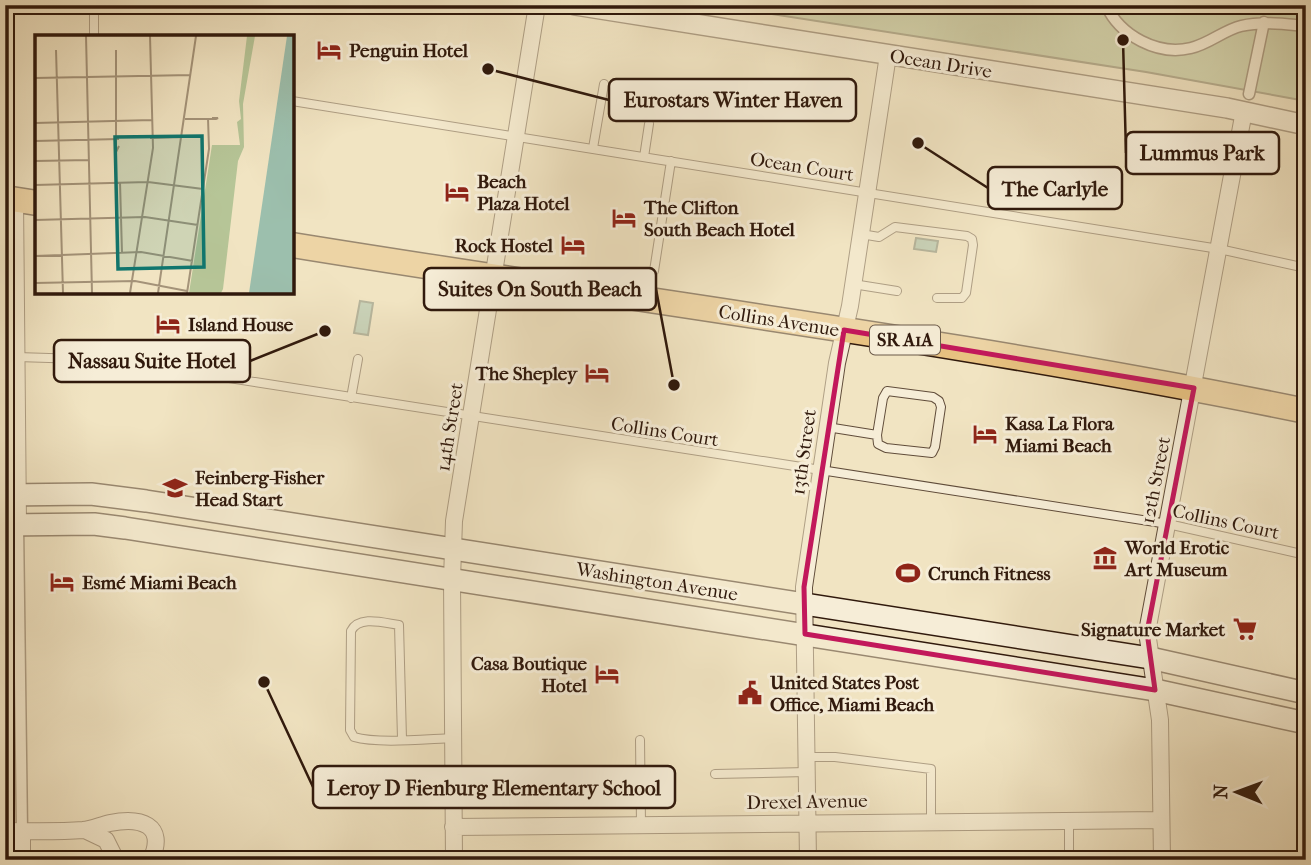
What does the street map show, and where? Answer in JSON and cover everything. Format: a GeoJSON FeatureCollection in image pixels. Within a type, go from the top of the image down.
{"type":"FeatureCollection","features":[{"type":"Feature","properties":{"kind":"main road","name":"Collins Avenue"},"geometry":{"type":"LineString","coordinates":[[294,245],[844,330],[1194,388],[1306,411]]}},
{"type":"Feature","properties":{"kind":"main road","name":"Washington Avenue"},"geometry":{"type":"LineString","coordinates":[[11,495],[111,495],[1150,658],[1306,693]]}},
{"type":"Feature","properties":{"kind":"main road","name":"Washington Avenue"},"geometry":{"type":"LineString","coordinates":[[12,524],[94,524],[125,528],[1155,690],[1306,723]]}},
{"type":"Feature","properties":{"kind":"street","name":"14th Street"},"geometry":{"type":"LineString","coordinates":[[454,860],[454,521],[537,5]]}},
{"type":"Feature","properties":{"kind":"street","name":"Ocean Drive"},"geometry":{"type":"LineString","coordinates":[[575,5],[888,55],[1247,103],[1306,125]]}},
{"type":"Feature","properties":{"kind":"street"},"geometry":{"type":"LineString","coordinates":[[1105,5],[1118,24],[1130,35],[1144,43],[1166,49],[1190,49],[1238,26],[1264,22],[1306,26]]}},
{"type":"Feature","properties":{"kind":"street"},"geometry":{"type":"LineString","coordinates":[[1247,103],[1264,22]]}},
{"type":"Feature","properties":{"kind":"street","name":"13th Street"},"geometry":{"type":"LineString","coordinates":[[808,860],[804,604],[827,427],[853,284],[888,55]]}},
{"type":"Feature","properties":{"kind":"street","name":"12th Street"},"geometry":{"type":"LineString","coordinates":[[1161,860],[1160,720],[1147,632],[1247,103]]}},
{"type":"Feature","properties":{"kind":"street"},"geometry":{"type":"LineString","coordinates":[[19,200],[17,356],[11,495],[14,831],[22,860]]}},
{"type":"Feature","properties":{"kind":"street","name":"Drexel Avenue"},"geometry":{"type":"LineString","coordinates":[[453,827],[1161,820]]}},
{"type":"Feature","properties":{"kind":"street"},"geometry":{"type":"LineString","coordinates":[[14,831],[85,830],[112,823],[140,822],[155,831],[152,860]]}},
{"type":"Feature","properties":{"kind":"street"},"geometry":{"type":"LineString","coordinates":[[85,830],[106,840],[116,860]]}},
{"type":"Feature","properties":{"kind":"lane"},"geometry":{"type":"LineString","coordinates":[[94,5],[94,35]]}},
{"type":"Feature","properties":{"kind":"lane"},"geometry":{"type":"LineString","coordinates":[[593,148],[604,84]]}},
{"type":"Feature","properties":{"kind":"lane","name":"Ocean Court"},"geometry":{"type":"LineString","coordinates":[[294,101],[1219,249],[1306,268]]}},
{"type":"Feature","properties":{"kind":"lane"},"geometry":{"type":"LineString","coordinates":[[644,157],[649,124]]}},
{"type":"Feature","properties":{"kind":"lane"},"geometry":{"type":"LineString","coordinates":[[654,271],[671,161]]}},
{"type":"Feature","properties":{"kind":"lane"},"geometry":{"type":"LineString","coordinates":[[861,234],[879,237],[895,227],[967,236],[972,239],[965,293],[957,300],[937,299]]}},
{"type":"Feature","properties":{"kind":"lane"},"geometry":{"type":"LineString","coordinates":[[853,284],[897,291]]}},
{"type":"Feature","properties":{"kind":"lane","name":"Collins Court"},"geometry":{"type":"LineString","coordinates":[[17,356],[113,360],[1168,524],[1306,555]]}},
{"type":"Feature","properties":{"kind":"lane"},"geometry":{"type":"LineString","coordinates":[[351,398],[358,359]]}},
{"type":"Feature","properties":{"kind":"lane"},"geometry":{"type":"LineString","coordinates":[[887,391],[933,397],[939,401],[939,421],[932,453],[886,448],[878,444],[877,435],[883,398],[887,391]]}},
{"type":"Feature","properties":{"kind":"lane"},"geometry":{"type":"LineString","coordinates":[[827,427],[877,435]]}},
{"type":"Feature","properties":{"kind":"lane"},"geometry":{"type":"LineString","coordinates":[[401,739],[399,625],[361,621],[354,625],[351,631],[350,730],[354,737],[362,739],[401,739],[453,738]]}},
{"type":"Feature","properties":{"kind":"lane"},"geometry":{"type":"LineString","coordinates":[[640,740],[641,824]]}},
{"type":"Feature","properties":{"kind":"lane"},"geometry":{"type":"LineString","coordinates":[[715,774],[807,765],[835,757],[931,769],[932,821]]}},
{"type":"Feature","properties":{"kind":"lane"},"geometry":{"type":"LineString","coordinates":[[1069,820],[1069,860]]}},
{"type":"Feature","properties":{"kind":"highlighted area"},"geometry":{"type":"Polygon","coordinates":[[[844,330],[1194,388],[1147,632],[1155,690],[805,634],[804,587],[844,330]]]}},
{"type":"Feature","properties":{"kind":"shaded area"},"geometry":{"type":"Polygon","coordinates":[[[713,5],[1306,5],[1306,101],[1146,72],[713,5]]]}},
{"type":"Feature","properties":{"kind":"shaded area"},"geometry":{"type":"Polygon","coordinates":[[[916,238],[938,241],[936,252],[914,249],[916,238]]]}},
{"type":"Feature","properties":{"kind":"shaded area"},"geometry":{"type":"Polygon","coordinates":[[[360,301],[373,303],[368,335],[354,333],[360,301]]]}},
{"type":"Feature","properties":{"kind":"place","name":"Lummus Park"},"geometry":{"type":"Point","coordinates":[1123,40]}},
{"type":"Feature","properties":{"kind":"place","name":"Penguin Hotel"},"geometry":{"type":"Point","coordinates":[329,50]}},
{"type":"Feature","properties":{"kind":"place","name":"Eurostars Winter Haven"},"geometry":{"type":"Point","coordinates":[488,69]}},
{"type":"Feature","properties":{"kind":"place","name":"The Carlyle"},"geometry":{"type":"Point","coordinates":[918,143]}},
{"type":"Feature","properties":{"kind":"place","name":"Beach Plaza Hotel"},"geometry":{"type":"Point","coordinates":[457,192]}},
{"type":"Feature","properties":{"kind":"place","name":"The Clifton South Beach Hotel"},"geometry":{"type":"Point","coordinates":[624,218]}},
{"type":"Feature","properties":{"kind":"place","name":"Rock Hostel"},"geometry":{"type":"Point","coordinates":[573,245]}},
{"type":"Feature","properties":{"kind":"place","name":"Island House"},"geometry":{"type":"Point","coordinates":[168,324]}},
{"type":"Feature","properties":{"kind":"place","name":"Nassau Suite Hotel"},"geometry":{"type":"Point","coordinates":[325,331]}},
{"type":"Feature","properties":{"kind":"place","name":"The Shepley"},"geometry":{"type":"Point","coordinates":[597,373]}},
{"type":"Feature","properties":{"kind":"place","name":"Suites On South Beach"},"geometry":{"type":"Point","coordinates":[674,385]}},
{"type":"Feature","properties":{"kind":"place","name":"Kasa La Flora Miami Beach"},"geometry":{"type":"Point","coordinates":[985,434]}},
{"type":"Feature","properties":{"kind":"place","name":"Feinberg-Fisher Head Start"},"geometry":{"type":"Point","coordinates":[175,488]}},
{"type":"Feature","properties":{"kind":"place","name":"World Erotic Art Museum"},"geometry":{"type":"Point","coordinates":[1105,558]}},
{"type":"Feature","properties":{"kind":"place","name":"Crunch Fitness"},"geometry":{"type":"Point","coordinates":[908,573]}},
{"type":"Feature","properties":{"kind":"place","name":"Esmé Miami Beach"},"geometry":{"type":"Point","coordinates":[62,582]}},
{"type":"Feature","properties":{"kind":"place","name":"Signature Market"},"geometry":{"type":"Point","coordinates":[1245,629]}},
{"type":"Feature","properties":{"kind":"place","name":"Casa Boutique Hotel"},"geometry":{"type":"Point","coordinates":[607,674]}},
{"type":"Feature","properties":{"kind":"place","name":"Leroy D Fienburg Elementary School"},"geometry":{"type":"Point","coordinates":[264,682]}},
{"type":"Feature","properties":{"kind":"place","name":"United States Post Office, Miami Beach"},"geometry":{"type":"Point","coordinates":[750,693]}}]}
